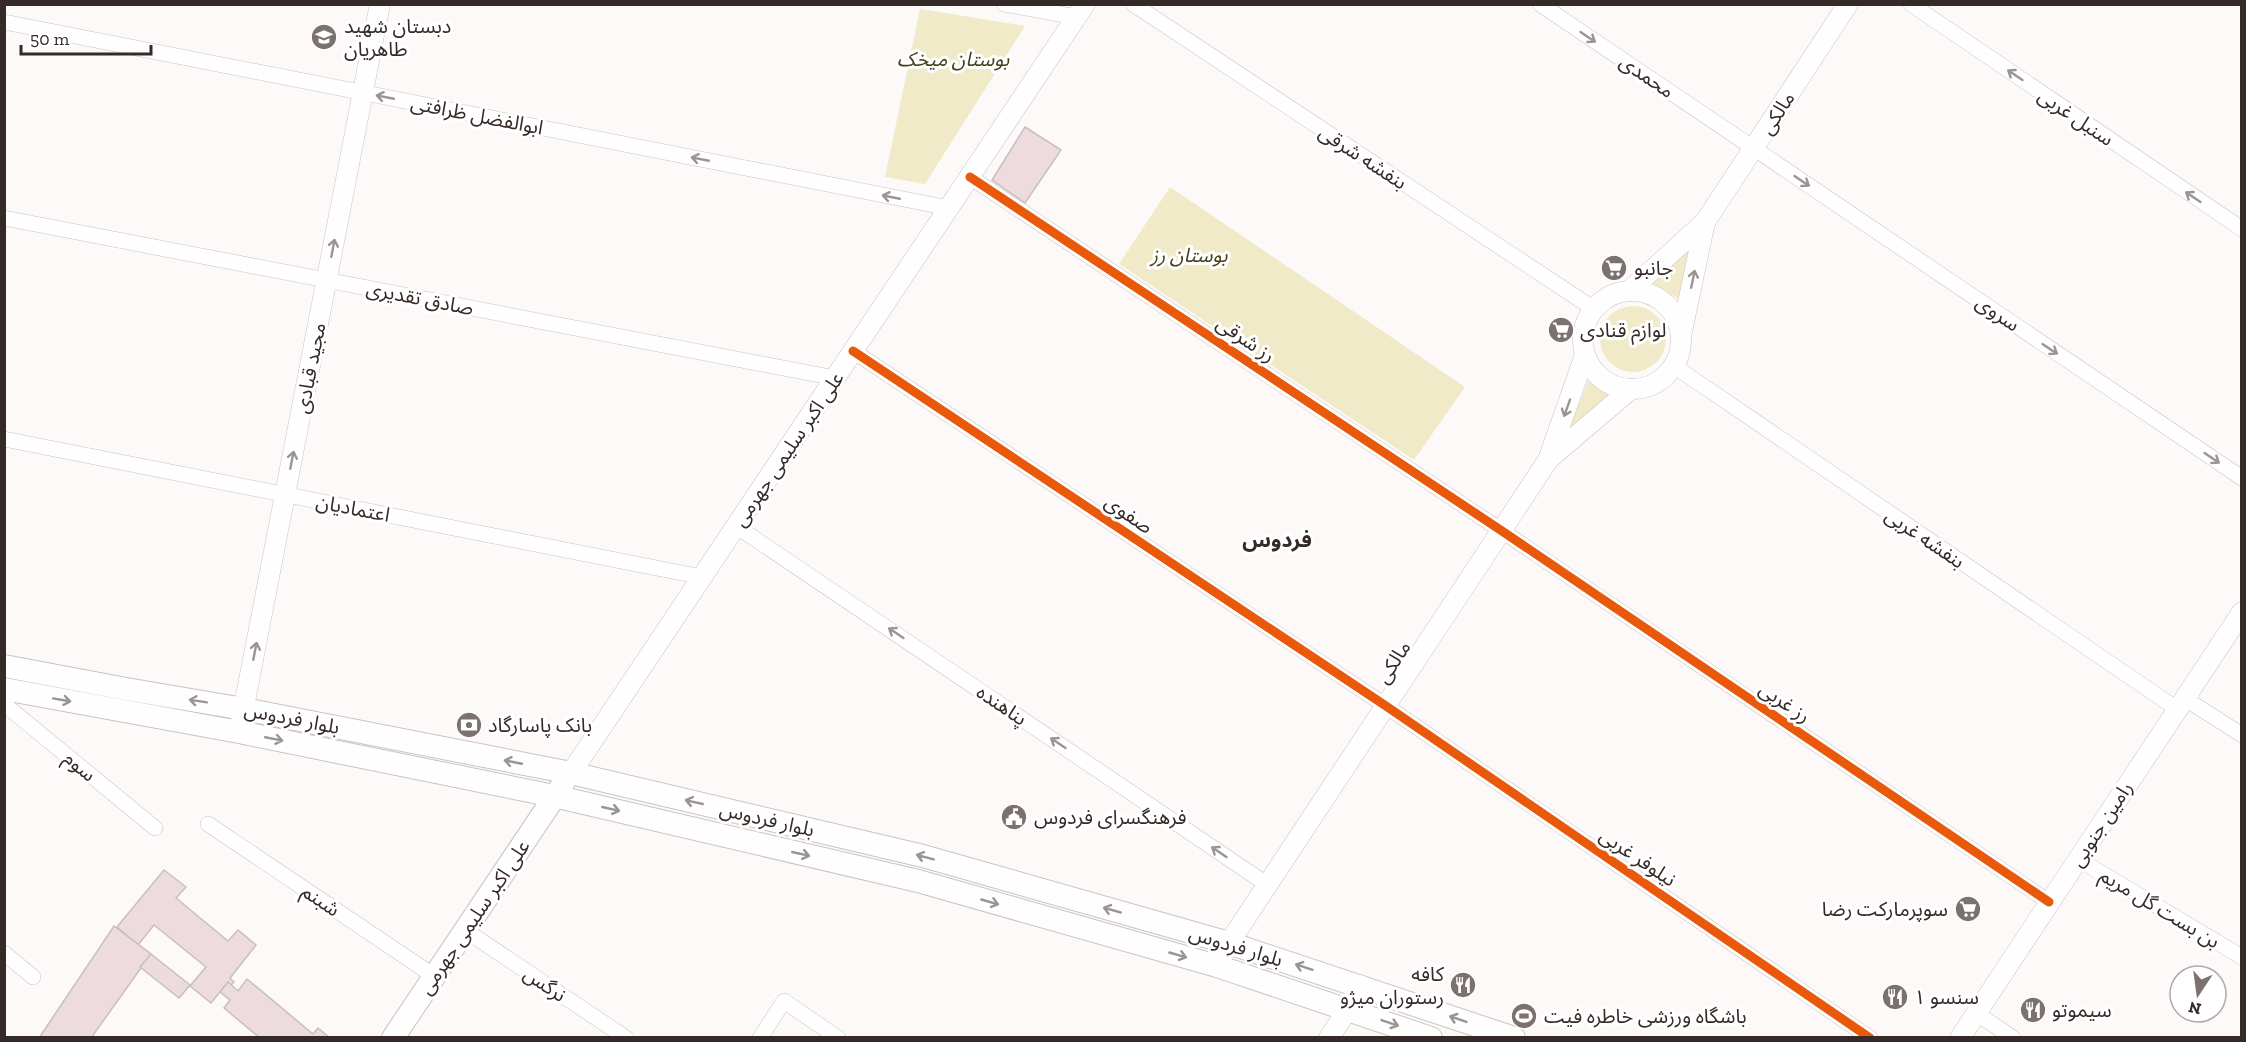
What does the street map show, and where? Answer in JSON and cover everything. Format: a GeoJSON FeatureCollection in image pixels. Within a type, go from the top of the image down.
{"type":"FeatureCollection","features":[{"type":"Feature","properties":{"kind":"main road","name":"بلوار فردوس"},"geometry":{"type":"LineString","coordinates":[[4,666],[244,709],[570,773],[923,856],[1229,943],[1514,1038]]}},
{"type":"Feature","properties":{"kind":"main road","name":"بلوار فردوس"},"geometry":{"type":"LineString","coordinates":[[4,689],[239,732],[554,796],[918,881],[1217,966],[1431,1038]]}},
{"type":"Feature","properties":{"kind":"main road","name":"علی اکبر سلیمی جهرمی"},"geometry":{"type":"LineString","coordinates":[[393,1038],[570,773]]}},
{"type":"Feature","properties":{"kind":"street","name":"مجید قبادی"},"geometry":{"type":"LineString","coordinates":[[239,732],[380,4]]}},
{"type":"Feature","properties":{"kind":"street"},"geometry":{"type":"LineString","coordinates":[[1004,4],[1081,11]]}},
{"type":"Feature","properties":{"kind":"street","name":"بنفشه شرقی"},"geometry":{"type":"LineString","coordinates":[[1133,4],[1594,309]]}},
{"type":"Feature","properties":{"kind":"street","name":"محمدی"},"geometry":{"type":"LineString","coordinates":[[1540,4],[1754,148]]}},
{"type":"Feature","properties":{"kind":"street","name":"مالکی"},"geometry":{"type":"LineString","coordinates":[[1629,291],[1705,222],[1848,4]]}},
{"type":"Feature","properties":{"kind":"street","name":"سنبل غربی"},"geometry":{"type":"LineString","coordinates":[[1911,4],[2241,230]]}},
{"type":"Feature","properties":{"kind":"street","name":"علی اکبر سلیمی جهرمی"},"geometry":{"type":"LineString","coordinates":[[570,773],[1081,11]]}},
{"type":"Feature","properties":{"kind":"street","name":"ابوالفضل ظرافتی"},"geometry":{"type":"LineString","coordinates":[[4,22],[949,208]]}},
{"type":"Feature","properties":{"kind":"street","name":"سروی"},"geometry":{"type":"LineString","coordinates":[[1754,148],[2241,478]]}},
{"type":"Feature","properties":{"kind":"street","name":"رز شرقی"},"geometry":{"type":"LineString","coordinates":[[970,177],[1502,531]]}},
{"type":"Feature","properties":{"kind":"street","name":"صادق تقدیری"},"geometry":{"type":"LineString","coordinates":[[4,218],[835,378]]}},
{"type":"Feature","properties":{"kind":"street","name":"مالکی"},"geometry":{"type":"LineString","coordinates":[[1681,336],[1705,222]]}},
{"type":"Feature","properties":{"kind":"street"},"geometry":{"type":"LineString","coordinates":[[1629,291],[1644,292],[1664,303],[1677,321],[1681,336],[1680,352],[1674,366],[1663,379],[1648,387],[1631,389],[1616,387],[1602,379],[1592,369],[1585,355],[1582,339],[1586,323],[1594,309],[1604,300],[1629,291]]}},
{"type":"Feature","properties":{"kind":"street","name":"صفوی"},"geometry":{"type":"LineString","coordinates":[[853,351],[1386,706]]}},
{"type":"Feature","properties":{"kind":"street","name":"مالکی"},"geometry":{"type":"LineString","coordinates":[[1217,966],[1229,943],[1548,460],[1585,355]]}},
{"type":"Feature","properties":{"kind":"street","name":"بنفشه غربی"},"geometry":{"type":"LineString","coordinates":[[1674,366],[2180,704],[2241,735]]}},
{"type":"Feature","properties":{"kind":"street","name":"مالکی"},"geometry":{"type":"LineString","coordinates":[[1548,460],[1631,389]]}},
{"type":"Feature","properties":{"kind":"street","name":"اعتمادیان"},"geometry":{"type":"LineString","coordinates":[[4,439],[702,577]]}},
{"type":"Feature","properties":{"kind":"street","name":"پناهنده"},"geometry":{"type":"LineString","coordinates":[[736,526],[1268,885]]}},
{"type":"Feature","properties":{"kind":"street","name":"رز غربی"},"geometry":{"type":"LineString","coordinates":[[1502,531],[2049,902]]}},
{"type":"Feature","properties":{"kind":"street","name":"رامین جنوبی"},"geometry":{"type":"LineString","coordinates":[[1960,1038],[2241,612]]}},
{"type":"Feature","properties":{"kind":"street","name":"سوم"},"geometry":{"type":"LineString","coordinates":[[4,704],[155,828]]}},
{"type":"Feature","properties":{"kind":"street","name":"نیلوفر غربی"},"geometry":{"type":"LineString","coordinates":[[1386,706],[1870,1038]]}},
{"type":"Feature","properties":{"kind":"street","name":"شبنم"},"geometry":{"type":"LineString","coordinates":[[208,824],[434,976]]}},
{"type":"Feature","properties":{"kind":"street","name":"بن بست گل مریم"},"geometry":{"type":"LineString","coordinates":[[2078,859],[2241,957]]}},
{"type":"Feature","properties":{"kind":"street","name":"نرگس"},"geometry":{"type":"LineString","coordinates":[[465,930],[626,1038]]}},
{"type":"Feature","properties":{"kind":"street"},"geometry":{"type":"LineString","coordinates":[[4,953],[33,977]]}},
{"type":"Feature","properties":{"kind":"street"},"geometry":{"type":"LineString","coordinates":[[1329,1038],[1360,985]]}},
{"type":"Feature","properties":{"kind":"street"},"geometry":{"type":"LineString","coordinates":[[760,1038],[784,1001],[838,1038]]}},
{"type":"Feature","properties":{"kind":"street"},"geometry":{"type":"LineString","coordinates":[[1976,1014],[2013,1038]]}},
{"type":"Feature","properties":{"kind":"green space","name":"بوستان میخک"},"geometry":{"type":"Polygon","coordinates":[[[920,9],[1025,26],[925,184],[885,177],[920,9]]]}},
{"type":"Feature","properties":{"kind":"green space","name":"بوستان رز"},"geometry":{"type":"Polygon","coordinates":[[[1170,187],[1465,387],[1414,460],[1119,264],[1170,187]]]}},
{"type":"Feature","properties":{"kind":"green space"},"geometry":{"type":"Polygon","coordinates":[[[1695,241],[1680,300],[1651,282],[1695,241]]]}},
{"type":"Feature","properties":{"kind":"green space"},"geometry":{"type":"Polygon","coordinates":[[[1627,306],[1639,306],[1651,311],[1661,321],[1666,339],[1664,352],[1651,367],[1639,372],[1627,372],[1615,367],[1605,357],[1600,345],[1600,333],[1605,321],[1615,311],[1627,306]]]}},
{"type":"Feature","properties":{"kind":"green space"},"geometry":{"type":"Polygon","coordinates":[[[1588,381],[1611,395],[1567,434],[1588,381]]]}},
{"type":"Feature","properties":{"kind":"building"},"geometry":{"type":"Polygon","coordinates":[[[1025,127],[1061,150],[1025,203],[992,180],[1025,127]]]}},
{"type":"Feature","properties":{"kind":"building"},"geometry":{"type":"Polygon","coordinates":[[[164,870],[186,887],[176,898],[228,941],[238,930],[256,945],[230,978],[234,982],[231,985],[228,982],[211,1003],[190,986],[206,967],[154,925],[138,945],[117,927],[164,870]]]}},
{"type":"Feature","properties":{"kind":"building"},"geometry":{"type":"Polygon","coordinates":[[[114,926],[151,954],[91,1038],[39,1038],[114,926]]]}},
{"type":"Feature","properties":{"kind":"building"},"geometry":{"type":"Polygon","coordinates":[[[151,954],[190,985],[179,998],[140,967],[151,954]]]}},
{"type":"Feature","properties":{"kind":"building"},"geometry":{"type":"Polygon","coordinates":[[[247,979],[313,1034],[318,1028],[330,1038],[260,1038],[224,1008],[230,1000],[220,992],[228,982],[238,991],[247,979]]]}},
{"type":"Feature","properties":{"kind":"cycle path"},"geometry":{"type":"LineString","coordinates":[[970,177],[1502,531],[2049,902]]}},
{"type":"Feature","properties":{"kind":"cycle path"},"geometry":{"type":"LineString","coordinates":[[853,351],[1386,706],[1870,1038]]}},
{"type":"Feature","properties":{"kind":"place","name":"دبستان شهید طاهریان"},"geometry":{"type":"Point","coordinates":[324,37]}},
{"type":"Feature","properties":{"kind":"place","name":"جانبو"},"geometry":{"type":"Point","coordinates":[1614,268]}},
{"type":"Feature","properties":{"kind":"place","name":"لوازم قنادی"},"geometry":{"type":"Point","coordinates":[1561,330]}},
{"type":"Feature","properties":{"kind":"place","name":"بانک پاسارگاد"},"geometry":{"type":"Point","coordinates":[469,725]}},
{"type":"Feature","properties":{"kind":"place","name":"فرهنگسرای فردوس"},"geometry":{"type":"Point","coordinates":[1014,817]}},
{"type":"Feature","properties":{"kind":"place","name":"سوپرمارکت رضا"},"geometry":{"type":"Point","coordinates":[1968,909]}},
{"type":"Feature","properties":{"kind":"place","name":"کافه رستوران ميژو"},"geometry":{"type":"Point","coordinates":[1463,985]}},
{"type":"Feature","properties":{"kind":"place","name":"۱ سنسو"},"geometry":{"type":"Point","coordinates":[1895,997]}},
{"type":"Feature","properties":{"kind":"place","name":"سیموتو"},"geometry":{"type":"Point","coordinates":[2033,1010]}},
{"type":"Feature","properties":{"kind":"place","name":"باشگاه ورزشی خاطره فیت"},"geometry":{"type":"Point","coordinates":[1524,1016]}},
{"type":"Feature","properties":{"kind":"district","name":"فردوس"},"geometry":{"type":"Point","coordinates":[1277,540]}}]}
